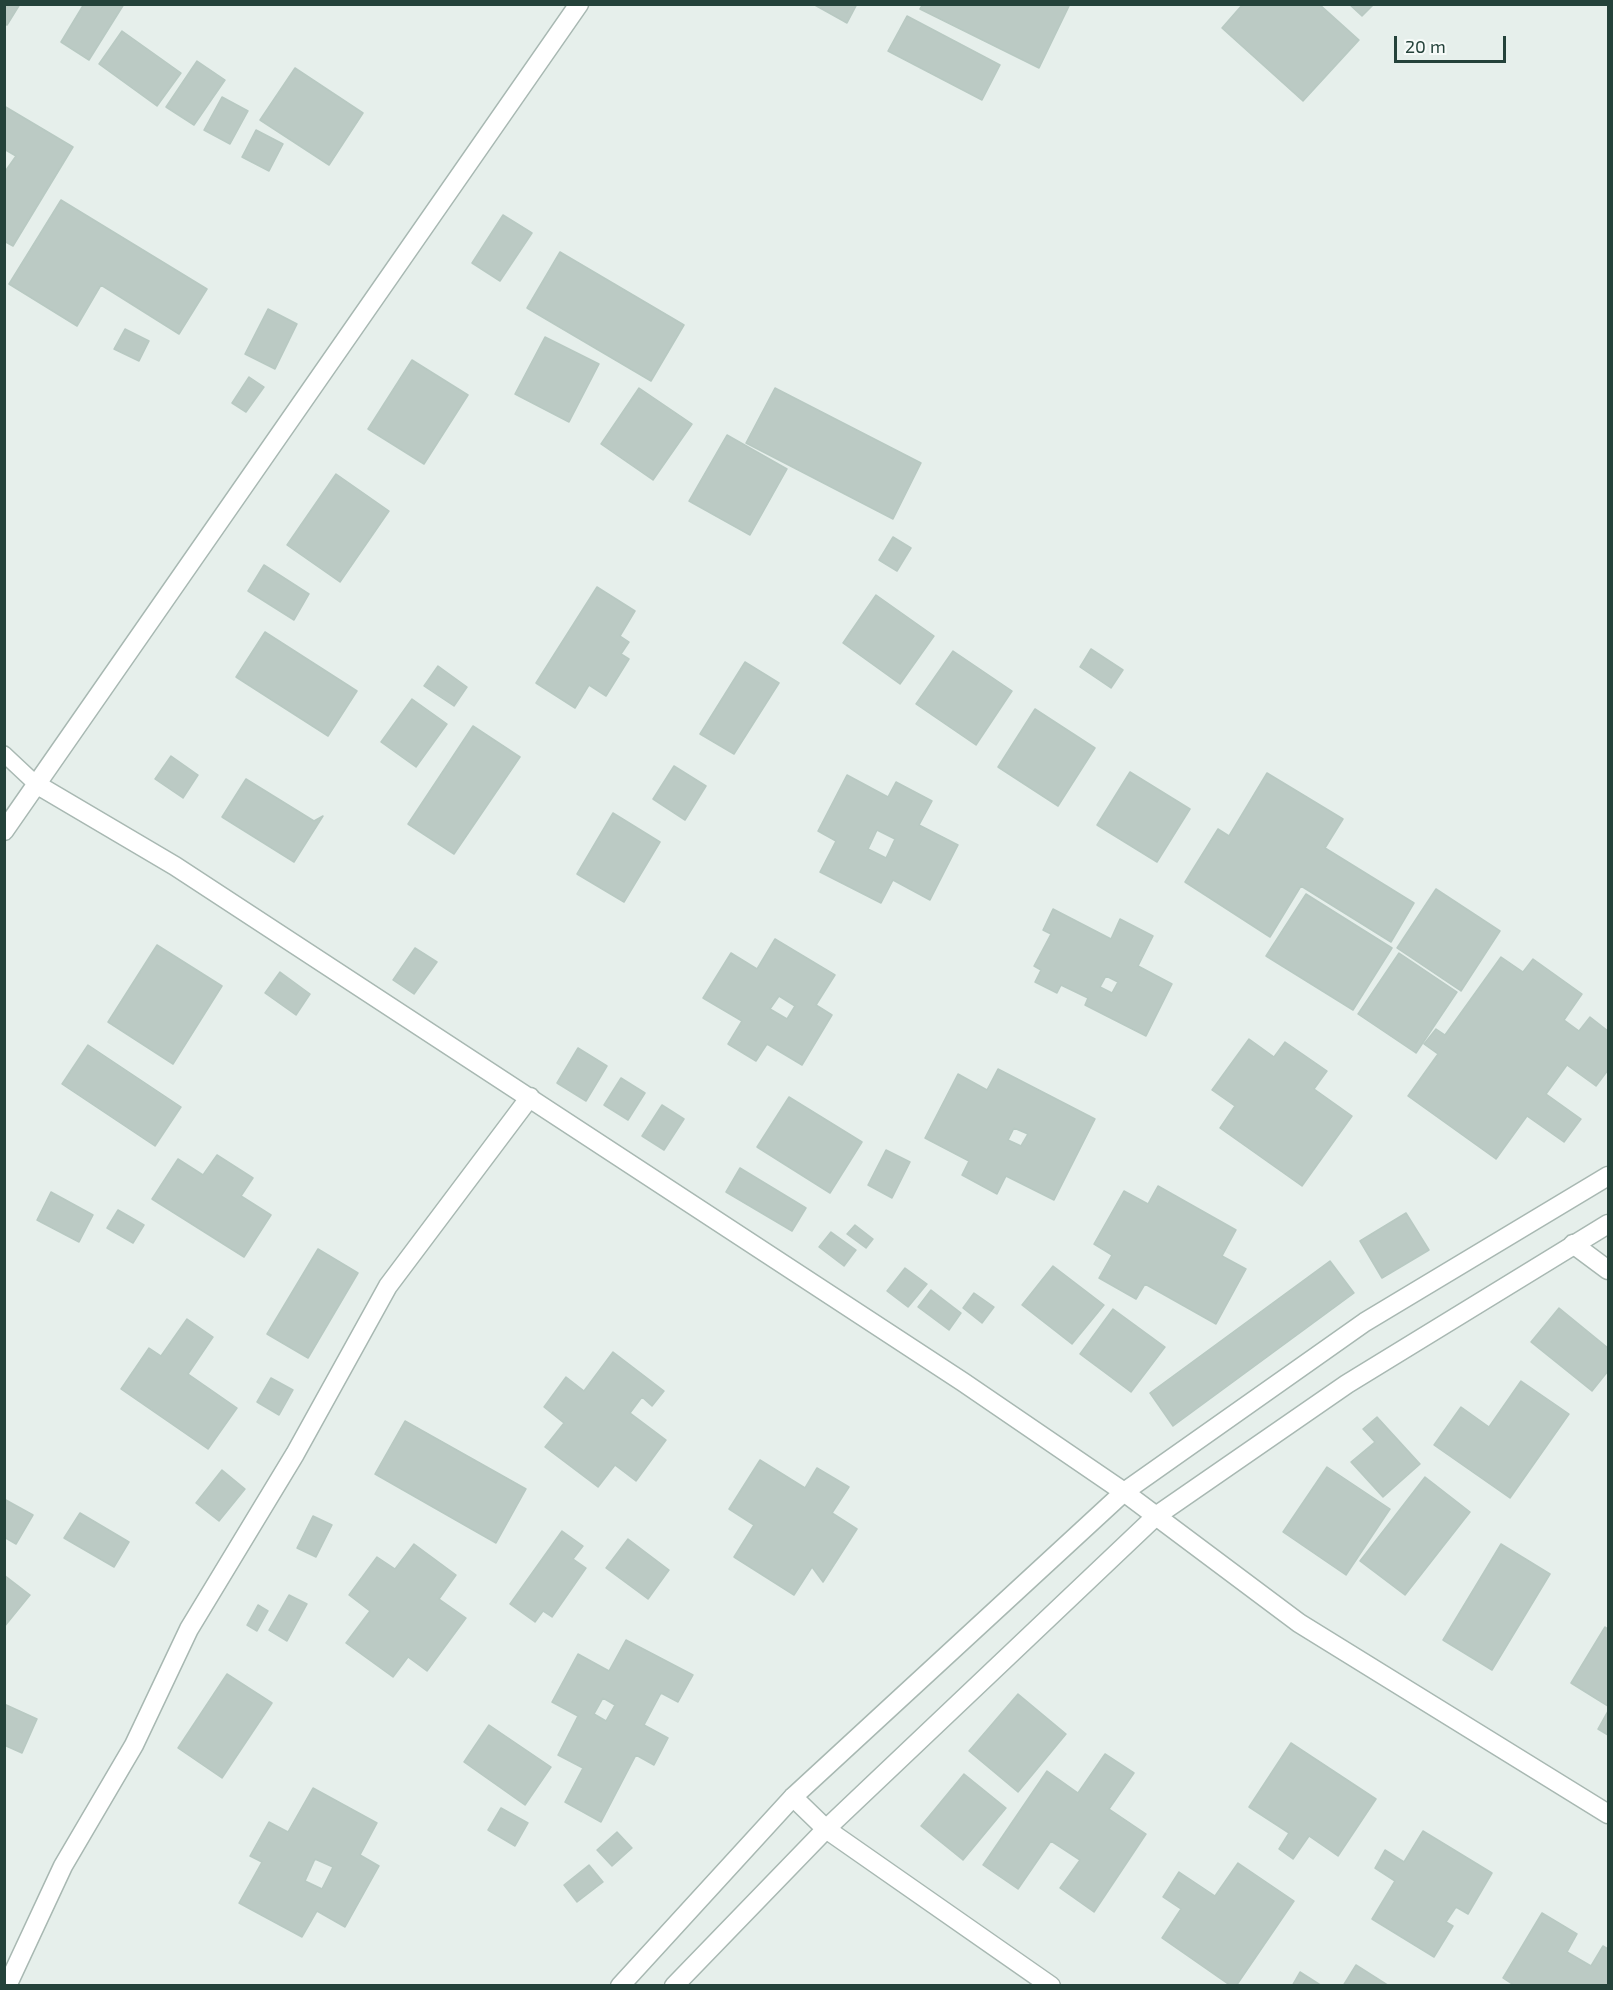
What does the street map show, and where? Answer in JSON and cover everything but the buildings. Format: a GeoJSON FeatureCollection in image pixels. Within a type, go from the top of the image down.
{"type":"FeatureCollection","features":[{"type":"Feature","properties":{"kind":"street"},"geometry":{"type":"LineString","coordinates":[[4,831],[579,4]]}},
{"type":"Feature","properties":{"kind":"street"},"geometry":{"type":"LineString","coordinates":[[36,784],[175,866],[954,1376],[1124,1492],[1299,1623],[1608,1814]]}},
{"type":"Feature","properties":{"kind":"street"},"geometry":{"type":"LineString","coordinates":[[7,1986],[63,1866],[134,1745],[189,1629],[295,1454],[388,1286],[530,1097]]}},
{"type":"Feature","properties":{"kind":"street"},"geometry":{"type":"LineString","coordinates":[[620,1986],[793,1797],[1124,1492],[1365,1322],[1608,1176]]}},
{"type":"Feature","properties":{"kind":"street"},"geometry":{"type":"LineString","coordinates":[[674,1986],[826,1829],[1156,1516],[1347,1384],[1608,1224]]}},
{"type":"Feature","properties":{"kind":"street"},"geometry":{"type":"LineString","coordinates":[[1572,1244],[1608,1270]]}},
{"type":"Feature","properties":{"kind":"street"},"geometry":{"type":"LineString","coordinates":[[793,1797],[826,1829],[1051,1986]]}},
{"type":"Feature","properties":{"kind":"lane"},"geometry":{"type":"LineString","coordinates":[[4,754],[36,784]]}}]}
